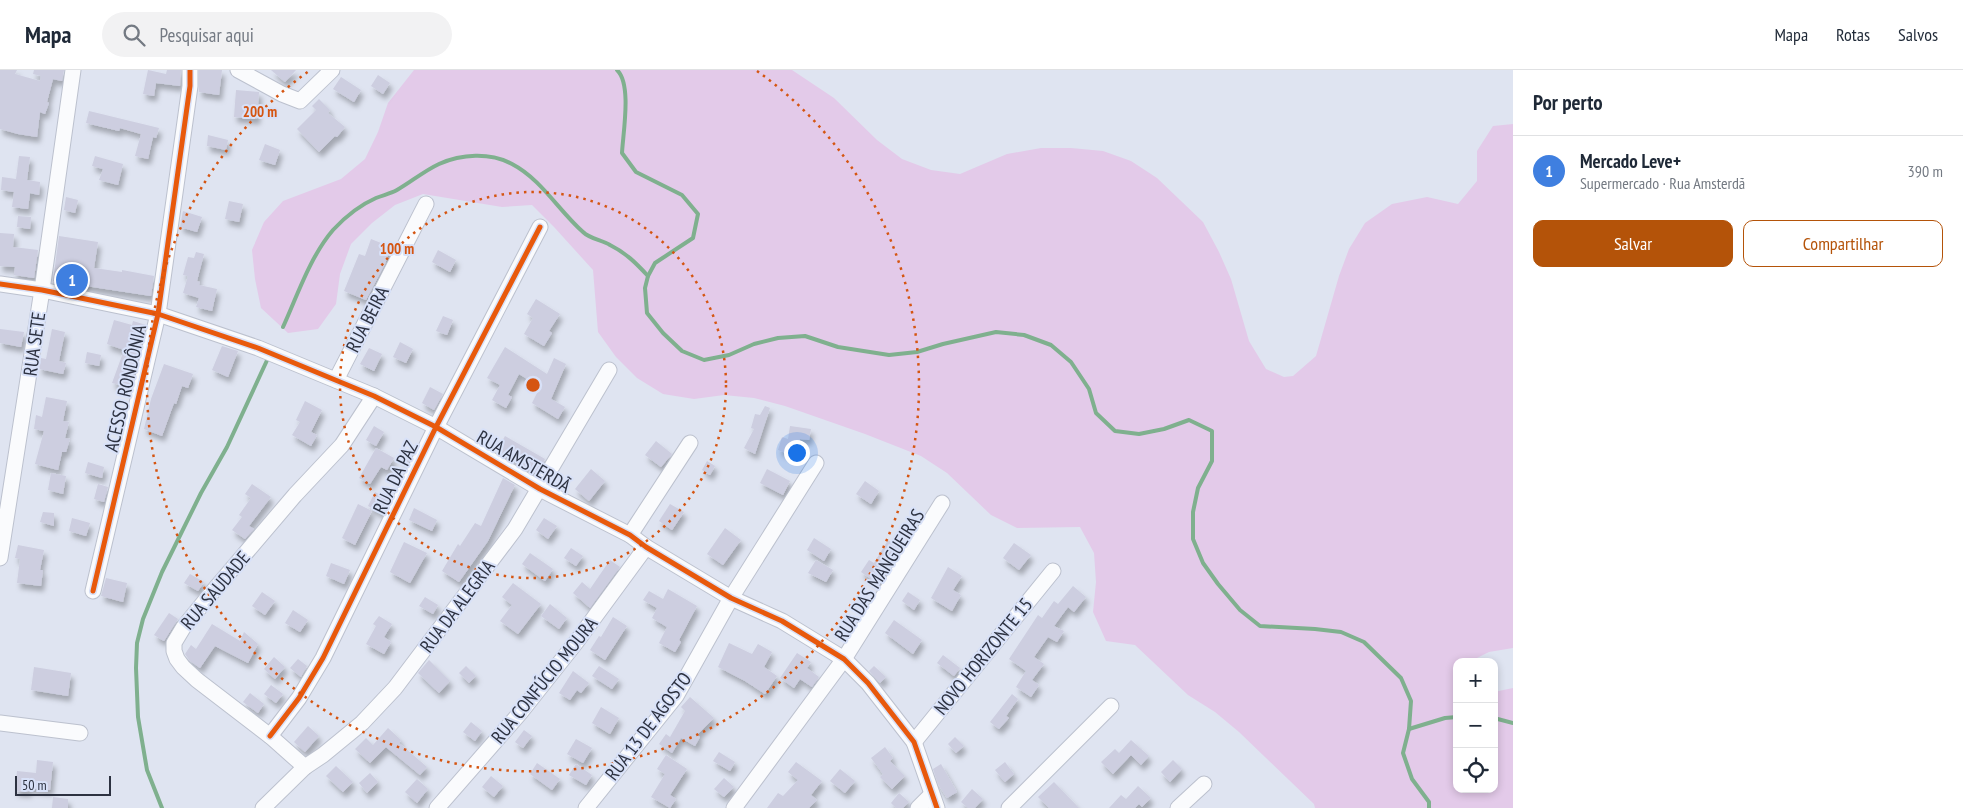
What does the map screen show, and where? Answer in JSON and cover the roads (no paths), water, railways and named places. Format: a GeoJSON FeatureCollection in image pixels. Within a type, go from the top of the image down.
{"type":"FeatureCollection","features":[{"type":"Feature","properties":{"kind":"street","name":"RUA SETE"},"geometry":{"type":"LineString","coordinates":[[0,558],[42,290],[72,70]]}},
{"type":"Feature","properties":{"kind":"street","name":"ACESSO RONDÔNIA"},"geometry":{"type":"LineString","coordinates":[[93,591],[158,314],[190,86],[190,70]]}},
{"type":"Feature","properties":{"kind":"street"},"geometry":{"type":"LineString","coordinates":[[238,70],[282,94],[300,101],[332,70]]}},
{"type":"Feature","properties":{"kind":"street","name":"RUA BEIRA"},"geometry":{"type":"LineString","coordinates":[[336,380],[426,204]]}},
{"type":"Feature","properties":{"kind":"street","name":"RUA DA PAZ"},"geometry":{"type":"LineString","coordinates":[[270,736],[299,698],[323,658],[436,427],[540,227]]}},
{"type":"Feature","properties":{"kind":"street","name":"RUA AMSTERDÃ"},"geometry":{"type":"LineString","coordinates":[[0,284],[42,290],[158,314],[258,348],[374,396],[436,427],[540,489],[630,535],[646,547],[731,598],[782,621],[844,659],[868,683],[914,742],[934,801]]}},
{"type":"Feature","properties":{"kind":"street","name":"RUA DA ALEGRIA"},"geometry":{"type":"LineString","coordinates":[[263,808],[304,767],[323,755],[362,723],[395,688],[515,528],[540,489],[609,370]]}},
{"type":"Feature","properties":{"kind":"street","name":"RUA SAUDADE"},"geometry":{"type":"LineString","coordinates":[[304,767],[270,736],[183,667],[174,651],[174,643],[183,628],[221,582],[295,495],[342,445],[374,396]]}},
{"type":"Feature","properties":{"kind":"street"},"geometry":{"type":"LineString","coordinates":[[630,535],[690,444]]}},
{"type":"Feature","properties":{"kind":"street","name":"RUA 13 DE AGOSTO"},"geometry":{"type":"LineString","coordinates":[[586,808],[676,696],[731,598],[816,463]]}},
{"type":"Feature","properties":{"kind":"street","name":"RUA DAS MANGUEIRAS"},"geometry":{"type":"LineString","coordinates":[[734,808],[844,659],[942,503]]}},
{"type":"Feature","properties":{"kind":"street","name":"RUA CONFÚCIO MOURA"},"geometry":{"type":"LineString","coordinates":[[436,808],[526,706],[577,641],[646,547]]}},
{"type":"Feature","properties":{"kind":"street","name":"NOVO HORIZONTE 15"},"geometry":{"type":"LineString","coordinates":[[914,742],[1053,571]]}},
{"type":"Feature","properties":{"kind":"street"},"geometry":{"type":"LineString","coordinates":[[1009,808],[1111,706]]}},
{"type":"Feature","properties":{"kind":"street"},"geometry":{"type":"LineString","coordinates":[[0,723],[80,733]]}},
{"type":"Feature","properties":{"kind":"street"},"geometry":{"type":"LineString","coordinates":[[1178,808],[1204,784]]}},
{"type":"Feature","properties":{"kind":"street"},"geometry":{"type":"LineString","coordinates":[[918,808],[934,801]]}},
{"type":"Feature","properties":{"kind":"waterway"},"geometry":{"type":"LineString","coordinates":[[617,70],[622,77],[625,97],[622,153],[636,172],[682,195],[698,214],[693,238],[655,263],[648,276],[645,288],[647,313],[663,333],[682,351],[704,360],[729,355],[754,344],[778,338],[805,336],[838,347],[889,355],[917,352],[996,332],[1024,335],[1051,345],[1071,362],[1089,389],[1096,413],[1115,431],[1139,434],[1164,429],[1189,420],[1212,431],[1212,461],[1198,488],[1193,512],[1193,539],[1203,563],[1240,610],[1260,626],[1341,632],[1364,642],[1401,678],[1411,701],[1409,729],[1403,753],[1412,779],[1429,802],[1429,808]]}},
{"type":"Feature","properties":{"kind":"waterway"},"geometry":{"type":"LineString","coordinates":[[283,327],[305,276],[318,252],[333,230],[343,220],[364,204],[392,193],[433,167],[466,156],[485,156],[503,160],[522,170],[541,187],[583,232],[621,251],[648,276]]}},
{"type":"Feature","properties":{"kind":"waterway"},"geometry":{"type":"LineString","coordinates":[[162,808],[147,770],[138,717],[137,643],[143,619],[162,572],[201,493],[227,447],[269,356]]}},
{"type":"Feature","properties":{"kind":"waterway"},"geometry":{"type":"LineString","coordinates":[[1409,729],[1453,717]]}},
{"type":"Feature","properties":{"kind":"waterway"},"geometry":{"type":"LineString","coordinates":[[1498,719],[1513,723]]}},
{"type":"Feature","properties":{"kind":"place","name":"Mercado Leve+"},"geometry":{"type":"Point","coordinates":[72,280]}}]}
